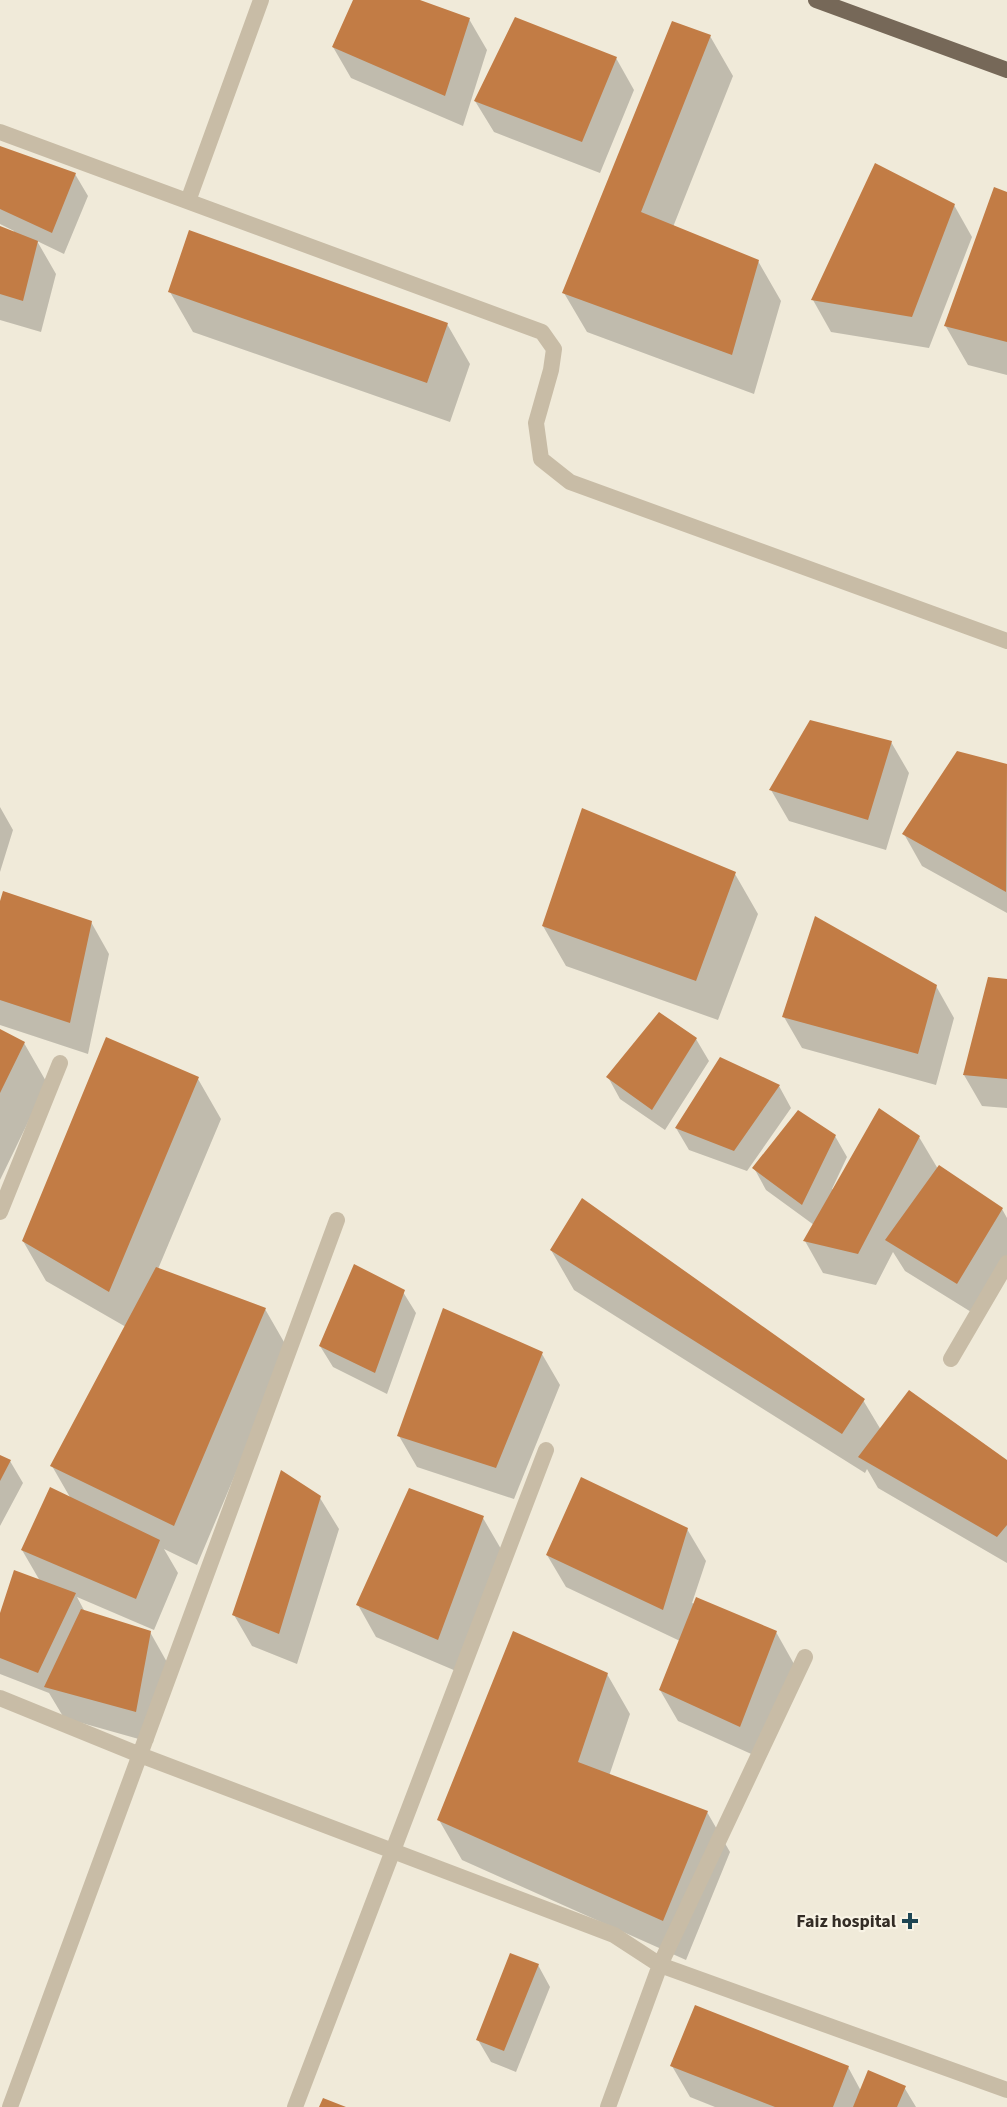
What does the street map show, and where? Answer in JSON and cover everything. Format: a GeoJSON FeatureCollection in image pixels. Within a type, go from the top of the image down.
{"type":"FeatureCollection","features":[{"type":"Feature","properties":{"kind":"main road"},"geometry":{"type":"LineString","coordinates":[[816,0],[1007,70]]}},
{"type":"Feature","properties":{"kind":"street"},"geometry":{"type":"LineString","coordinates":[[188,201],[261,0]]}},
{"type":"Feature","properties":{"kind":"street"},"geometry":{"type":"LineString","coordinates":[[0,132],[542,332],[554,349],[551,370],[536,423],[541,459],[570,482],[1007,641]]}},
{"type":"Feature","properties":{"kind":"street"},"geometry":{"type":"LineString","coordinates":[[0,1209],[60,1064]]}},
{"type":"Feature","properties":{"kind":"street"},"geometry":{"type":"LineString","coordinates":[[10,2107],[337,1220]]}},
{"type":"Feature","properties":{"kind":"street"},"geometry":{"type":"LineString","coordinates":[[951,1359],[1007,1263]]}},
{"type":"Feature","properties":{"kind":"street"},"geometry":{"type":"LineString","coordinates":[[295,2107],[546,1450]]}},
{"type":"Feature","properties":{"kind":"street"},"geometry":{"type":"LineString","coordinates":[[608,2107],[660,1965],[805,1657]]}},
{"type":"Feature","properties":{"kind":"street"},"geometry":{"type":"LineString","coordinates":[[0,1698],[140,1755],[614,1935],[660,1965],[1007,2090]]}},
{"type":"Feature","properties":{"kind":"building"},"geometry":{"type":"Polygon","coordinates":[[[353,0],[420,0],[470,18],[445,96],[332,47],[353,0]]]}},
{"type":"Feature","properties":{"kind":"building"},"geometry":{"type":"Polygon","coordinates":[[[515,17],[617,57],[582,142],[474,101],[515,17]]]}},
{"type":"Feature","properties":{"kind":"building"},"geometry":{"type":"Polygon","coordinates":[[[672,21],[711,35],[641,212],[759,260],[732,355],[562,293],[672,21]]]}},
{"type":"Feature","properties":{"kind":"building"},"geometry":{"type":"Polygon","coordinates":[[[0,146],[76,173],[52,233],[0,209],[0,146]]]}},
{"type":"Feature","properties":{"kind":"building"},"geometry":{"type":"Polygon","coordinates":[[[875,163],[955,204],[912,317],[811,300],[875,163]]]}},
{"type":"Feature","properties":{"kind":"building"},"geometry":{"type":"Polygon","coordinates":[[[994,187],[1007,192],[1007,342],[944,326],[994,187]]]}},
{"type":"Feature","properties":{"kind":"building"},"geometry":{"type":"Polygon","coordinates":[[[0,226],[38,241],[23,301],[0,294],[0,226]]]}},
{"type":"Feature","properties":{"kind":"building"},"geometry":{"type":"Polygon","coordinates":[[[189,230],[448,323],[427,383],[168,292],[189,230]]]}},
{"type":"Feature","properties":{"kind":"building"},"geometry":{"type":"Polygon","coordinates":[[[810,720],[892,741],[868,820],[769,790],[810,720]]]}},
{"type":"Feature","properties":{"kind":"building"},"geometry":{"type":"Polygon","coordinates":[[[957,751],[1007,764],[1006,892],[902,834],[957,751]]]}},
{"type":"Feature","properties":{"kind":"building"},"geometry":{"type":"Polygon","coordinates":[[[582,808],[736,872],[696,981],[542,926],[582,808]]]}},
{"type":"Feature","properties":{"kind":"building"},"geometry":{"type":"Polygon","coordinates":[[[3,891],[92,921],[70,1023],[0,1000],[0,901],[3,891]]]}},
{"type":"Feature","properties":{"kind":"building"},"geometry":{"type":"Polygon","coordinates":[[[815,916],[937,985],[918,1054],[782,1017],[815,916]]]}},
{"type":"Feature","properties":{"kind":"building"},"geometry":{"type":"Polygon","coordinates":[[[988,977],[1007,979],[1007,1079],[963,1075],[988,977]]]}},
{"type":"Feature","properties":{"kind":"building"},"geometry":{"type":"Polygon","coordinates":[[[659,1012],[697,1038],[652,1110],[606,1077],[659,1012]]]}},
{"type":"Feature","properties":{"kind":"building"},"geometry":{"type":"Polygon","coordinates":[[[0,1029],[25,1042],[0,1093],[0,1029]]]}},
{"type":"Feature","properties":{"kind":"building"},"geometry":{"type":"Polygon","coordinates":[[[106,1037],[199,1077],[109,1292],[22,1241],[106,1037]]]}},
{"type":"Feature","properties":{"kind":"building"},"geometry":{"type":"Polygon","coordinates":[[[720,1057],[780,1085],[734,1151],[675,1128],[720,1057]]]}},
{"type":"Feature","properties":{"kind":"building"},"geometry":{"type":"Polygon","coordinates":[[[879,1108],[920,1136],[858,1254],[803,1241],[879,1108]]]}},
{"type":"Feature","properties":{"kind":"building"},"geometry":{"type":"Polygon","coordinates":[[[798,1110],[836,1135],[802,1205],[752,1168],[798,1110]]]}},
{"type":"Feature","properties":{"kind":"building"},"geometry":{"type":"Polygon","coordinates":[[[939,1165],[1003,1208],[957,1284],[885,1240],[939,1165]]]}},
{"type":"Feature","properties":{"kind":"building"},"geometry":{"type":"Polygon","coordinates":[[[582,1198],[865,1399],[842,1434],[550,1250],[582,1198]]]}},
{"type":"Feature","properties":{"kind":"building"},"geometry":{"type":"Polygon","coordinates":[[[354,1264],[405,1290],[375,1373],[319,1346],[354,1264]]]}},
{"type":"Feature","properties":{"kind":"building"},"geometry":{"type":"Polygon","coordinates":[[[156,1267],[266,1308],[174,1526],[50,1466],[156,1267]]]}},
{"type":"Feature","properties":{"kind":"building"},"geometry":{"type":"Polygon","coordinates":[[[443,1308],[543,1352],[496,1468],[397,1436],[443,1308]]]}},
{"type":"Feature","properties":{"kind":"building"},"geometry":{"type":"Polygon","coordinates":[[[909,1390],[1007,1460],[1007,1525],[997,1537],[858,1457],[909,1390]]]}},
{"type":"Feature","properties":{"kind":"building"},"geometry":{"type":"Polygon","coordinates":[[[0,1455],[11,1460],[0,1481],[0,1455]]]}},
{"type":"Feature","properties":{"kind":"building"},"geometry":{"type":"Polygon","coordinates":[[[281,1470],[321,1496],[279,1634],[232,1615],[281,1470]]]}},
{"type":"Feature","properties":{"kind":"building"},"geometry":{"type":"Polygon","coordinates":[[[581,1477],[688,1528],[663,1610],[546,1555],[581,1477]]]}},
{"type":"Feature","properties":{"kind":"building"},"geometry":{"type":"Polygon","coordinates":[[[50,1487],[160,1540],[136,1599],[21,1550],[50,1487]]]}},
{"type":"Feature","properties":{"kind":"building"},"geometry":{"type":"Polygon","coordinates":[[[409,1488],[484,1516],[438,1640],[356,1605],[409,1488]]]}},
{"type":"Feature","properties":{"kind":"building"},"geometry":{"type":"Polygon","coordinates":[[[14,1570],[76,1593],[38,1673],[0,1658],[0,1613],[14,1570]]]}},
{"type":"Feature","properties":{"kind":"building"},"geometry":{"type":"Polygon","coordinates":[[[696,1597],[777,1631],[740,1727],[659,1690],[696,1597]]]}},
{"type":"Feature","properties":{"kind":"building"},"geometry":{"type":"Polygon","coordinates":[[[81,1609],[151,1631],[136,1712],[44,1687],[81,1609]]]}},
{"type":"Feature","properties":{"kind":"building"},"geometry":{"type":"Polygon","coordinates":[[[513,1631],[608,1673],[578,1762],[708,1811],[663,1921],[437,1820],[513,1631]]]}},
{"type":"Feature","properties":{"kind":"building"},"geometry":{"type":"Polygon","coordinates":[[[510,1953],[539,1964],[504,2051],[476,2040],[510,1953]]]}},
{"type":"Feature","properties":{"kind":"building"},"geometry":{"type":"Polygon","coordinates":[[[695,2005],[849,2066],[833,2107],[775,2107],[670,2066],[695,2005]]]}},
{"type":"Feature","properties":{"kind":"building"},"geometry":{"type":"Polygon","coordinates":[[[868,2070],[906,2086],[897,2107],[853,2107],[868,2070]]]}},
{"type":"Feature","properties":{"kind":"building"},"geometry":{"type":"Polygon","coordinates":[[[323,2098],[346,2107],[319,2107],[323,2098]]]}},
{"type":"Feature","properties":{"kind":"place","name":"Faiz hospital"},"geometry":{"type":"Point","coordinates":[910,1921]}}]}
